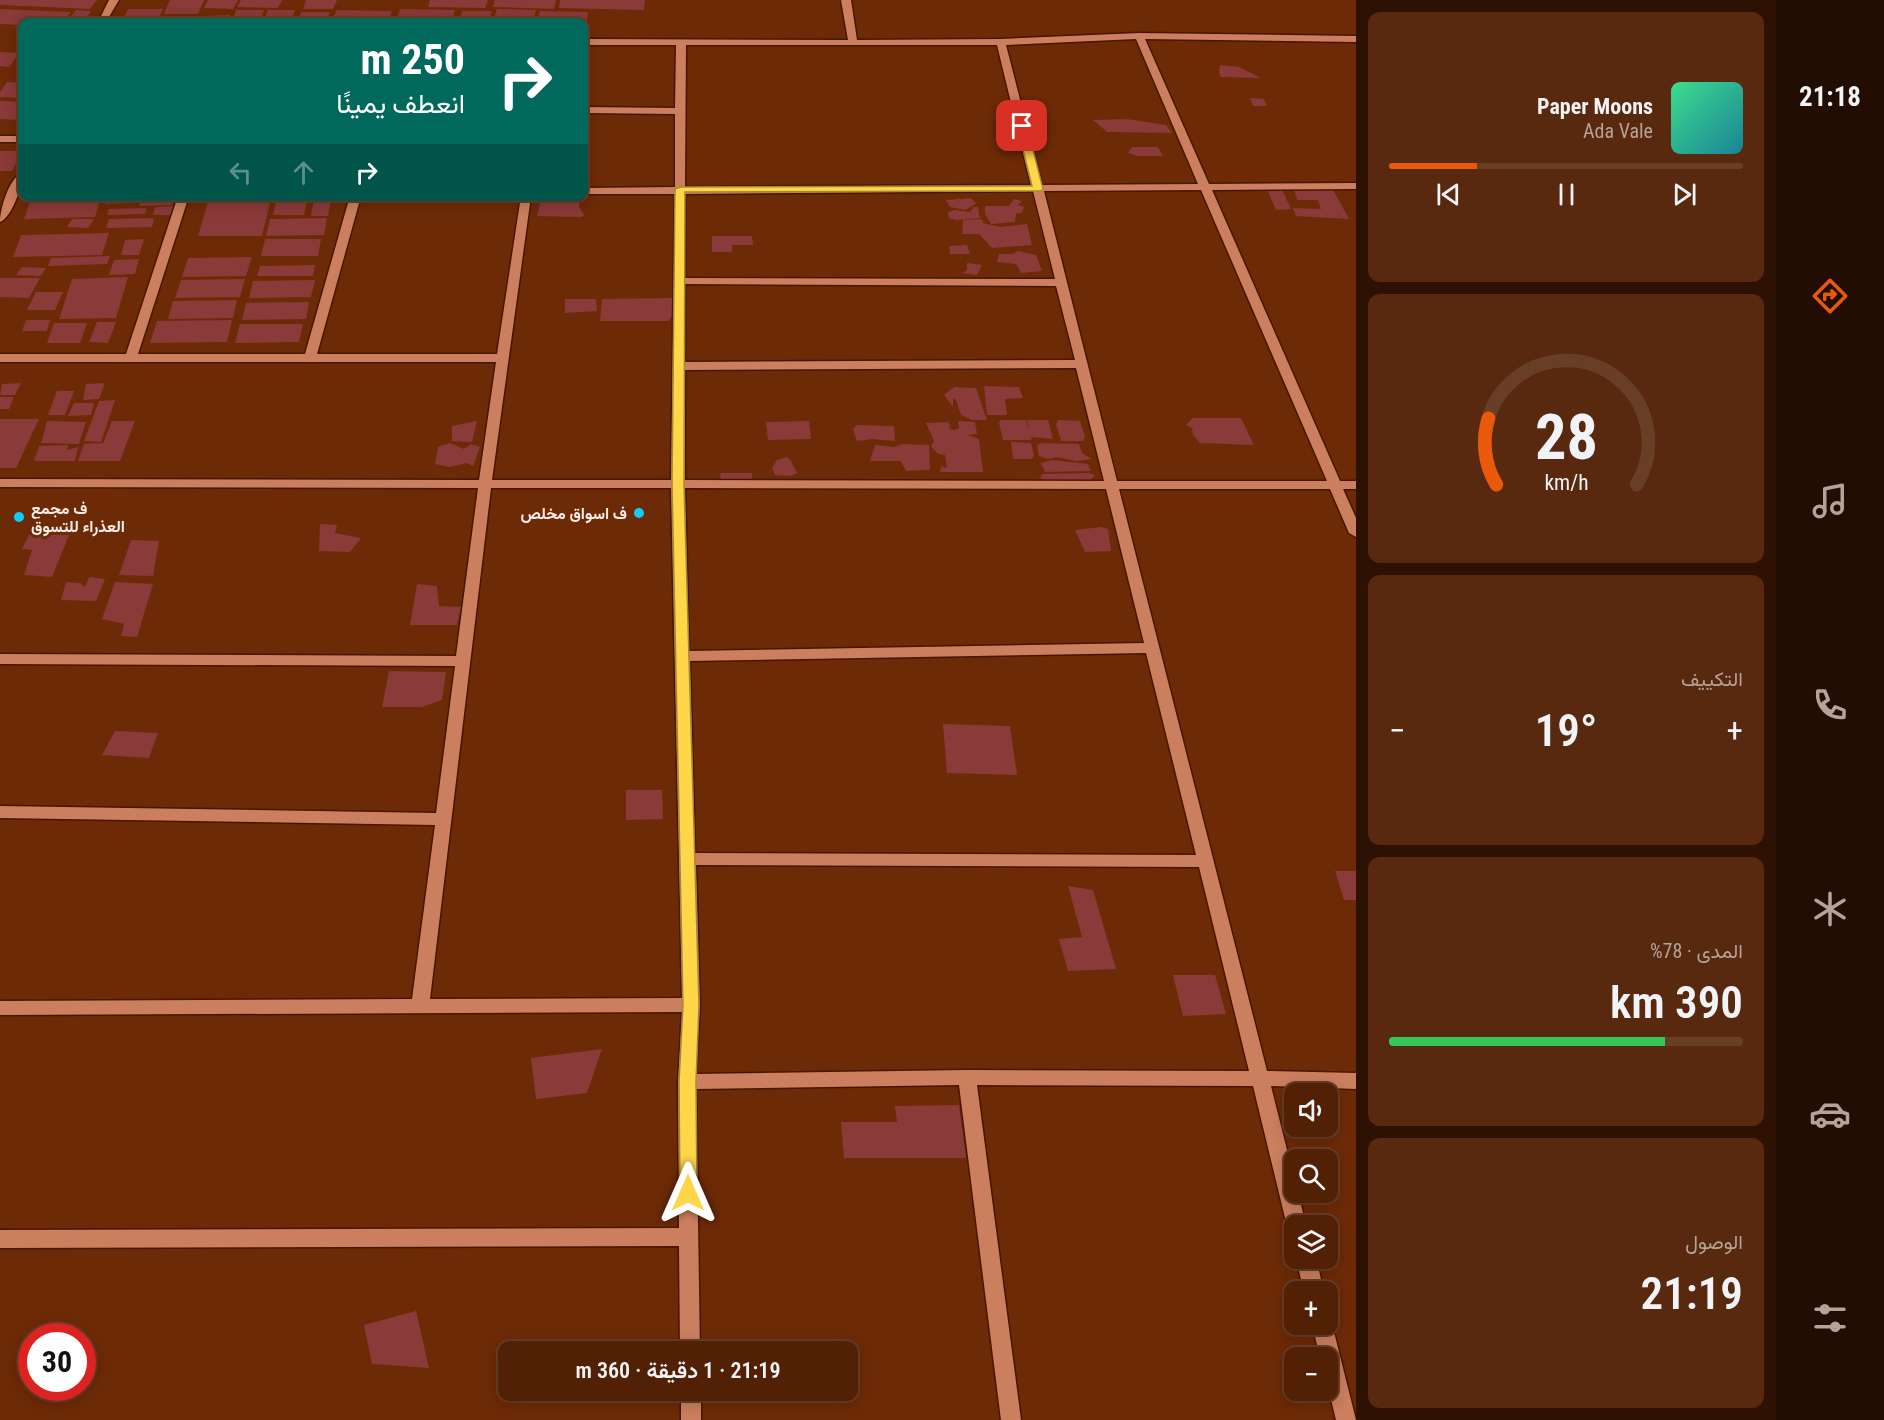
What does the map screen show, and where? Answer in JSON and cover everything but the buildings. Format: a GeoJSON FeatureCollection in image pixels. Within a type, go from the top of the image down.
{"type":"FeatureCollection","features":[{"type":"Feature","properties":{"kind":"street"},"geometry":{"type":"LineString","coordinates":[[104,18],[114,0]]}},
{"type":"Feature","properties":{"kind":"street"},"geometry":{"type":"LineString","coordinates":[[846,0],[853,43]]}},
{"type":"Feature","properties":{"kind":"street"},"geometry":{"type":"LineString","coordinates":[[1138,36],[1356,533]]}},
{"type":"Feature","properties":{"kind":"street"},"geometry":{"type":"LineString","coordinates":[[588,42],[1001,42],[1138,36],[1356,39]]}},
{"type":"Feature","properties":{"kind":"street"},"geometry":{"type":"LineString","coordinates":[[681,42],[678,484],[691,1005],[687,1082],[690,1341]]}},
{"type":"Feature","properties":{"kind":"street"},"geometry":{"type":"LineString","coordinates":[[1001,42],[1114,484],[1295,1215]]}},
{"type":"Feature","properties":{"kind":"street"},"geometry":{"type":"LineString","coordinates":[[588,110],[680,111]]}},
{"type":"Feature","properties":{"kind":"street"},"geometry":{"type":"LineString","coordinates":[[0,139],[18,139]]}},
{"type":"Feature","properties":{"kind":"street"},"geometry":{"type":"LineString","coordinates":[[588,192],[680,189],[1356,186]]}},
{"type":"Feature","properties":{"kind":"street"},"geometry":{"type":"LineString","coordinates":[[0,219],[18,192]]}},
{"type":"Feature","properties":{"kind":"street"},"geometry":{"type":"LineString","coordinates":[[131,358],[182,201]]}},
{"type":"Feature","properties":{"kind":"street"},"geometry":{"type":"LineString","coordinates":[[310,358],[355,201]]}},
{"type":"Feature","properties":{"kind":"street"},"geometry":{"type":"LineString","coordinates":[[420,1006],[485,484],[525,201]]}},
{"type":"Feature","properties":{"kind":"street"},"geometry":{"type":"LineString","coordinates":[[680,281],[1062,283]]}},
{"type":"Feature","properties":{"kind":"street"},"geometry":{"type":"LineString","coordinates":[[0,358],[503,358]]}},
{"type":"Feature","properties":{"kind":"street"},"geometry":{"type":"LineString","coordinates":[[679,366],[1083,364]]}},
{"type":"Feature","properties":{"kind":"street"},"geometry":{"type":"LineString","coordinates":[[0,483],[1356,485]]}},
{"type":"Feature","properties":{"kind":"street"},"geometry":{"type":"LineString","coordinates":[[682,656],[1154,648]]}},
{"type":"Feature","properties":{"kind":"street"},"geometry":{"type":"LineString","coordinates":[[0,660],[463,661]]}},
{"type":"Feature","properties":{"kind":"street"},"geometry":{"type":"LineString","coordinates":[[0,812],[443,819]]}},
{"type":"Feature","properties":{"kind":"street"},"geometry":{"type":"LineString","coordinates":[[687,859],[1207,861]]}},
{"type":"Feature","properties":{"kind":"street"},"geometry":{"type":"LineString","coordinates":[[0,1008],[691,1005]]}},
{"type":"Feature","properties":{"kind":"street"},"geometry":{"type":"LineString","coordinates":[[687,1082],[967,1077],[1261,1078],[1356,1081]]}},
{"type":"Feature","properties":{"kind":"street"},"geometry":{"type":"LineString","coordinates":[[967,1077],[1011,1420]]}},
{"type":"Feature","properties":{"kind":"street"},"geometry":{"type":"LineString","coordinates":[[0,1239],[689,1237]]}},
{"type":"Feature","properties":{"kind":"street"},"geometry":{"type":"LineString","coordinates":[[1325,1335],[1346,1420]]}},
{"type":"Feature","properties":{"kind":"street"},"geometry":{"type":"LineString","coordinates":[[691,1401],[691,1420]]}},
{"type":"Feature","properties":{"kind":"place","name":"ف اسواق مخلص"},"geometry":{"type":"Point","coordinates":[639,513]}},
{"type":"Feature","properties":{"kind":"place","name":"ف مجمع العذراء للتسوق"},"geometry":{"type":"Point","coordinates":[19,517]}},
{"type":"Feature","properties":{"kind":"route"},"geometry":{"type":"LineString","coordinates":[[688,1193],[687,1082],[691,1005],[678,484],[680,189],[1038,189],[1022,126]]}}]}
